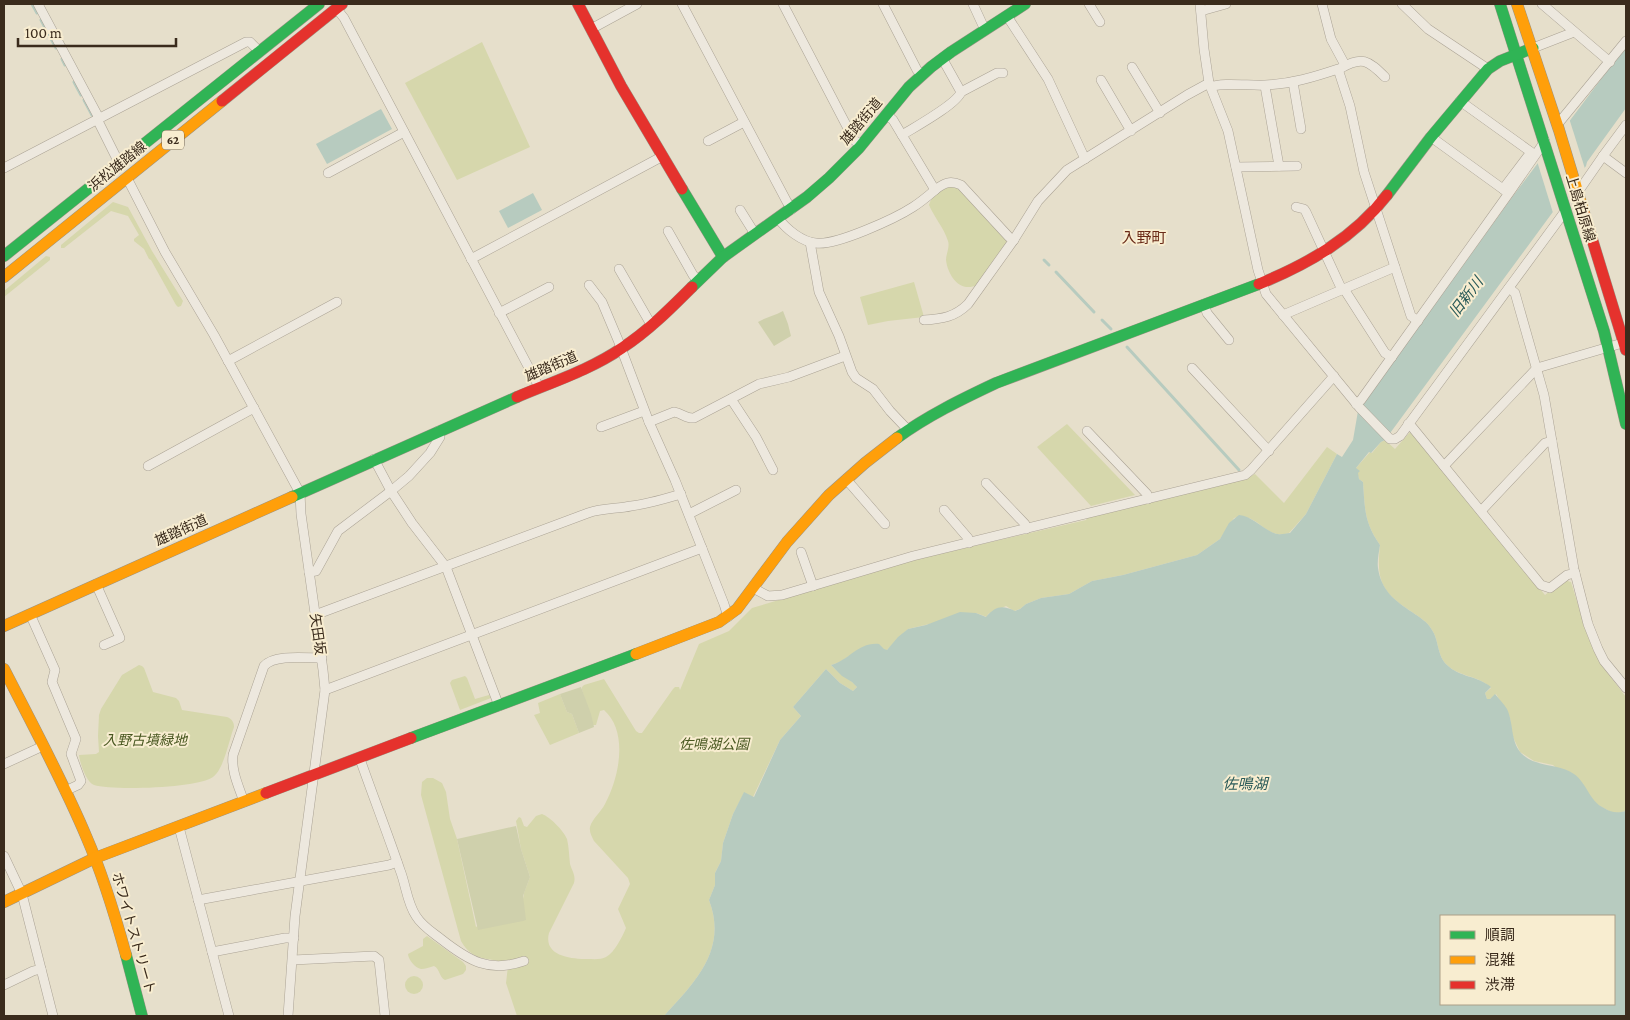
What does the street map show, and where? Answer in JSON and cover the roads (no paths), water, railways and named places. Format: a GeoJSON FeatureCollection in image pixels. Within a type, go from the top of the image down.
{"type":"FeatureCollection","features":[{"type":"Feature","properties":{"kind":"street"},"geometry":{"type":"LineString","coordinates":[[38,4],[164,252],[228,361],[300,493]]}},
{"type":"Feature","properties":{"kind":"street","name":"浜松雄踏線"},"geometry":{"type":"LineString","coordinates":[[4,256],[319,4]]}},
{"type":"Feature","properties":{"kind":"street"},"geometry":{"type":"LineString","coordinates":[[578,4],[617,78],[723,257]]}},
{"type":"Feature","properties":{"kind":"street"},"geometry":{"type":"LineString","coordinates":[[591,29],[637,4]]}},
{"type":"Feature","properties":{"kind":"street"},"geometry":{"type":"LineString","coordinates":[[682,4],[792,209]]}},
{"type":"Feature","properties":{"kind":"street"},"geometry":{"type":"LineString","coordinates":[[783,4],[854,140],[861,145]]}},
{"type":"Feature","properties":{"kind":"street"},"geometry":{"type":"LineString","coordinates":[[883,4],[917,70],[922,75]]}},
{"type":"Feature","properties":{"kind":"street"},"geometry":{"type":"LineString","coordinates":[[973,4],[985,30]]}},
{"type":"Feature","properties":{"kind":"street","name":"雄踏街道"},"geometry":{"type":"LineString","coordinates":[[4,626],[374,459],[594,364],[621,349],[653,325],[723,257],[792,209],[829,178],[861,145],[904,93],[922,75],[942,58],[1025,4]]}},
{"type":"Feature","properties":{"kind":"street"},"geometry":{"type":"LineString","coordinates":[[1089,4],[1100,22]]}},
{"type":"Feature","properties":{"kind":"street"},"geometry":{"type":"LineString","coordinates":[[1226,4],[1200,7],[1204,49],[1210,85],[1224,119],[1266,294],[1358,405],[1392,440],[1398,438],[1509,288],[1565,207]]}},
{"type":"Feature","properties":{"kind":"street"},"geometry":{"type":"LineString","coordinates":[[1322,4],[1331,39],[1342,67],[1364,172],[1411,316],[1418,321]]}},
{"type":"Feature","properties":{"kind":"street"},"geometry":{"type":"LineString","coordinates":[[1402,4],[1428,29],[1488,69]]}},
{"type":"Feature","properties":{"kind":"street","name":"上島柏原線"},"geometry":{"type":"LineString","coordinates":[[1500,4],[1609,347],[1626,424]]}},
{"type":"Feature","properties":{"kind":"street","name":"上島柏原線"},"geometry":{"type":"LineString","coordinates":[[1517,4],[1558,127],[1626,345]]}},
{"type":"Feature","properties":{"kind":"street"},"geometry":{"type":"LineString","coordinates":[[1542,4],[1610,62]]}},
{"type":"Feature","properties":{"kind":"street"},"geometry":{"type":"LineString","coordinates":[[339,6],[539,388]]}},
{"type":"Feature","properties":{"kind":"street","name":"浜松雄踏線"},"geometry":{"type":"LineString","coordinates":[[4,277],[339,6]]}},
{"type":"Feature","properties":{"kind":"street"},"geometry":{"type":"LineString","coordinates":[[1007,16],[1050,84],[1085,159]]}},
{"type":"Feature","properties":{"kind":"street"},"geometry":{"type":"LineString","coordinates":[[4,902],[96,858],[710,626],[728,617],[754,588],[797,530],[846,479],[908,430],[984,388],[1262,282],[1303,264],[1325,251],[1347,236],[1376,209],[1460,100],[1488,69],[1500,61],[1574,32]]}},
{"type":"Feature","properties":{"kind":"street"},"geometry":{"type":"LineString","coordinates":[[1558,127],[1626,41]]}},
{"type":"Feature","properties":{"kind":"street"},"geometry":{"type":"LineString","coordinates":[[4,168],[246,42],[250,42],[259,51]]}},
{"type":"Feature","properties":{"kind":"street"},"geometry":{"type":"LineString","coordinates":[[942,58],[961,92]]}},
{"type":"Feature","properties":{"kind":"street"},"geometry":{"type":"LineString","coordinates":[[924,320],[946,318],[962,310],[968,304],[1014,240],[1038,201],[1067,170],[1187,95],[1210,85],[1265,86],[1293,82],[1316,77],[1355,61],[1364,61],[1385,77]]}},
{"type":"Feature","properties":{"kind":"street"},"geometry":{"type":"LineString","coordinates":[[1132,67],[1160,113]]}},
{"type":"Feature","properties":{"kind":"street"},"geometry":{"type":"LineString","coordinates":[[902,136],[960,97],[961,92],[997,73],[1003,73]]}},
{"type":"Feature","properties":{"kind":"street"},"geometry":{"type":"LineString","coordinates":[[1101,80],[1131,131]]}},
{"type":"Feature","properties":{"kind":"street"},"geometry":{"type":"LineString","coordinates":[[1293,82],[1301,129]]}},
{"type":"Feature","properties":{"kind":"street"},"geometry":{"type":"LineString","coordinates":[[1265,86],[1279,166]]}},
{"type":"Feature","properties":{"kind":"street"},"geometry":{"type":"LineString","coordinates":[[1358,405],[1418,321],[1506,191],[1530,152],[1460,100]]}},
{"type":"Feature","properties":{"kind":"street"},"geometry":{"type":"LineString","coordinates":[[886,114],[893,120],[935,190]]}},
{"type":"Feature","properties":{"kind":"street"},"geometry":{"type":"LineString","coordinates":[[708,141],[744,122]]}},
{"type":"Feature","properties":{"kind":"street"},"geometry":{"type":"LineString","coordinates":[[1577,189],[1626,125]]}},
{"type":"Feature","properties":{"kind":"street"},"geometry":{"type":"LineString","coordinates":[[328,173],[404,132]]}},
{"type":"Feature","properties":{"kind":"street"},"geometry":{"type":"LineString","coordinates":[[1431,137],[1506,191]]}},
{"type":"Feature","properties":{"kind":"street"},"geometry":{"type":"LineString","coordinates":[[1506,191],[1545,144]]}},
{"type":"Feature","properties":{"kind":"street"},"geometry":{"type":"LineString","coordinates":[[470,259],[663,156]]}},
{"type":"Feature","properties":{"kind":"street"},"geometry":{"type":"LineString","coordinates":[[1603,156],[1626,173]]}},
{"type":"Feature","properties":{"kind":"street"},"geometry":{"type":"LineString","coordinates":[[1236,167],[1297,166]]}},
{"type":"Feature","properties":{"kind":"street"},"geometry":{"type":"LineString","coordinates":[[778,218],[784,226],[810,242],[822,244],[873,227],[914,207],[947,182],[954,182],[961,185],[1009,237],[1014,240]]}},
{"type":"Feature","properties":{"kind":"street"},"geometry":{"type":"LineString","coordinates":[[1296,207],[1304,209],[1306,212],[1343,289],[1385,353],[1392,357]]}},
{"type":"Feature","properties":{"kind":"street"},"geometry":{"type":"LineString","coordinates":[[740,210],[755,234]]}},
{"type":"Feature","properties":{"kind":"street"},"geometry":{"type":"LineString","coordinates":[[668,231],[693,276],[698,281]]}},
{"type":"Feature","properties":{"kind":"street"},"geometry":{"type":"LineString","coordinates":[[810,242],[819,292],[839,336],[852,372],[856,378],[873,389],[908,430]]}},
{"type":"Feature","properties":{"kind":"street"},"geometry":{"type":"LineString","coordinates":[[1283,315],[1395,267]]}},
{"type":"Feature","properties":{"kind":"street"},"geometry":{"type":"LineString","coordinates":[[619,269],[653,325]]}},
{"type":"Feature","properties":{"kind":"street"},"geometry":{"type":"LineString","coordinates":[[589,285],[602,302],[644,410],[681,494],[728,617]]}},
{"type":"Feature","properties":{"kind":"street"},"geometry":{"type":"LineString","coordinates":[[499,313],[549,287]]}},
{"type":"Feature","properties":{"kind":"street"},"geometry":{"type":"LineString","coordinates":[[1509,288],[1515,293],[1544,395],[1575,573],[1592,637],[1604,661],[1626,688]]}},
{"type":"Feature","properties":{"kind":"street"},"geometry":{"type":"LineString","coordinates":[[228,361],[337,302]]}},
{"type":"Feature","properties":{"kind":"street"},"geometry":{"type":"LineString","coordinates":[[1204,304],[1207,313],[1229,340]]}},
{"type":"Feature","properties":{"kind":"street"},"geometry":{"type":"LineString","coordinates":[[1444,466],[1536,368],[1609,347],[1626,345]]}},
{"type":"Feature","properties":{"kind":"street"},"geometry":{"type":"LineString","coordinates":[[649,422],[674,412],[689,419],[694,418],[759,384],[789,377],[845,356]]}},
{"type":"Feature","properties":{"kind":"street"},"geometry":{"type":"LineString","coordinates":[[1192,368],[1268,451]]}},
{"type":"Feature","properties":{"kind":"street"},"geometry":{"type":"LineString","coordinates":[[754,588],[768,596],[775,596],[913,556],[1245,475],[1334,376]]}},
{"type":"Feature","properties":{"kind":"street"},"geometry":{"type":"LineString","coordinates":[[731,399],[756,437],[773,470]]}},
{"type":"Feature","properties":{"kind":"street"},"geometry":{"type":"LineString","coordinates":[[148,466],[254,408]]}},
{"type":"Feature","properties":{"kind":"street"},"geometry":{"type":"LineString","coordinates":[[601,427],[644,410]]}},
{"type":"Feature","properties":{"kind":"street"},"geometry":{"type":"LineString","coordinates":[[1408,424],[1542,585],[1550,588],[1568,575],[1575,573]]}},
{"type":"Feature","properties":{"kind":"street"},"geometry":{"type":"LineString","coordinates":[[309,572],[316,571],[338,531],[391,491],[420,465],[440,437],[438,431]]}},
{"type":"Feature","properties":{"kind":"street"},"geometry":{"type":"LineString","coordinates":[[1087,432],[1147,494],[1148,499]]}},
{"type":"Feature","properties":{"kind":"street"},"geometry":{"type":"LineString","coordinates":[[1481,511],[1545,443],[1552,441]]}},
{"type":"Feature","properties":{"kind":"street"},"geometry":{"type":"LineString","coordinates":[[374,459],[391,491],[412,523],[436,551],[446,567],[499,706]]}},
{"type":"Feature","properties":{"kind":"street"},"geometry":{"type":"LineString","coordinates":[[846,479],[885,524]]}},
{"type":"Feature","properties":{"kind":"street"},"geometry":{"type":"LineString","coordinates":[[986,483],[1025,524],[1026,529]]}},
{"type":"Feature","properties":{"kind":"street"},"geometry":{"type":"LineString","coordinates":[[689,514],[736,490]]}},
{"type":"Feature","properties":{"kind":"street","name":"矢田坂"},"geometry":{"type":"LineString","coordinates":[[288,1016],[295,916],[325,690],[301,514],[300,493]]}},
{"type":"Feature","properties":{"kind":"street"},"geometry":{"type":"LineString","coordinates":[[315,615],[594,511],[634,506],[681,494]]}},
{"type":"Feature","properties":{"kind":"street"},"geometry":{"type":"LineString","coordinates":[[944,510],[968,538],[969,543]]}},
{"type":"Feature","properties":{"kind":"street"},"geometry":{"type":"LineString","coordinates":[[325,690],[702,548]]}},
{"type":"Feature","properties":{"kind":"street"},"geometry":{"type":"LineString","coordinates":[[801,552],[813,586]]}},
{"type":"Feature","properties":{"kind":"street"},"geometry":{"type":"LineString","coordinates":[[96,584],[120,638],[104,645]]}},
{"type":"Feature","properties":{"kind":"street"},"geometry":{"type":"LineString","coordinates":[[30,614],[55,670],[52,682],[76,739],[71,754],[82,781],[65,791]]}},
{"type":"Feature","properties":{"kind":"street"},"geometry":{"type":"LineString","coordinates":[[244,802],[233,771],[233,755],[264,666],[275,659],[322,658]]}},
{"type":"Feature","properties":{"kind":"street","name":"ホワイトストリート"},"geometry":{"type":"LineString","coordinates":[[4,669],[96,858],[117,921],[142,1016]]}},
{"type":"Feature","properties":{"kind":"street"},"geometry":{"type":"LineString","coordinates":[[4,764],[43,746]]}},
{"type":"Feature","properties":{"kind":"street"},"geometry":{"type":"LineString","coordinates":[[360,759],[412,909],[422,924],[454,949],[477,963],[501,967],[524,962]]}},
{"type":"Feature","properties":{"kind":"street"},"geometry":{"type":"LineString","coordinates":[[179,827],[229,1016]]}},
{"type":"Feature","properties":{"kind":"street"},"geometry":{"type":"LineString","coordinates":[[4,856],[22,894],[53,1016]]}},
{"type":"Feature","properties":{"kind":"street"},"geometry":{"type":"LineString","coordinates":[[198,900],[397,862]]}},
{"type":"Feature","properties":{"kind":"street"},"geometry":{"type":"LineString","coordinates":[[212,952],[285,938],[294,938]]}},
{"type":"Feature","properties":{"kind":"street"},"geometry":{"type":"LineString","coordinates":[[293,960],[374,956],[379,960],[385,1016]]}},
{"type":"Feature","properties":{"kind":"street"},"geometry":{"type":"LineString","coordinates":[[4,985],[32,971],[41,969]]}},
{"type":"Feature","properties":{"kind":"water","name":"佐鳴湖"},"geometry":{"type":"Polygon","coordinates":[[[1626,46],[1626,108],[1558,205],[1385,440],[1371,453],[1369,452],[1356,468],[1360,471],[1358,473],[1359,479],[1363,482],[1368,522],[1380,545],[1378,568],[1382,583],[1386,589],[1400,604],[1428,625],[1434,634],[1441,657],[1447,665],[1457,672],[1486,683],[1491,687],[1485,693],[1487,699],[1490,699],[1495,694],[1507,709],[1515,743],[1521,753],[1533,761],[1561,768],[1574,774],[1582,782],[1591,797],[1607,810],[1615,812],[1626,811],[1626,1016],[664,1016],[697,978],[711,950],[714,918],[709,900],[715,885],[715,873],[721,861],[723,843],[733,814],[744,792],[754,797],[780,740],[801,716],[793,707],[826,669],[840,683],[853,691],[857,687],[831,665],[838,663],[860,648],[879,644],[887,650],[908,629],[926,625],[960,612],[976,613],[986,617],[996,609],[1003,607],[1015,611],[1041,598],[1069,594],[1092,581],[1123,575],[1197,555],[1220,539],[1229,523],[1239,515],[1249,518],[1273,533],[1290,533],[1306,514],[1337,454],[1342,457],[1353,440],[1358,411],[1513,196],[1626,46]]]}},
{"type":"Feature","properties":{"kind":"water"},"geometry":{"type":"Polygon","coordinates":[[[381,109],[392,129],[327,164],[316,144],[381,109]]]}},
{"type":"Feature","properties":{"kind":"water"},"geometry":{"type":"Polygon","coordinates":[[[533,193],[542,210],[508,228],[499,211],[533,193]]]}},
{"type":"Feature","properties":{"kind":"waterway"},"geometry":{"type":"LineString","coordinates":[[32,4],[37,13]]}},
{"type":"Feature","properties":{"kind":"waterway"},"geometry":{"type":"LineString","coordinates":[[41,20],[56,48]]}},
{"type":"Feature","properties":{"kind":"waterway"},"geometry":{"type":"LineString","coordinates":[[62,59],[65,65]]}},
{"type":"Feature","properties":{"kind":"waterway"},"geometry":{"type":"LineString","coordinates":[[74,82],[81,95]]}},
{"type":"Feature","properties":{"kind":"waterway"},"geometry":{"type":"LineString","coordinates":[[84,100],[92,115]]}},
{"type":"Feature","properties":{"kind":"waterway"},"geometry":{"type":"LineString","coordinates":[[1044,260],[1049,265]]}},
{"type":"Feature","properties":{"kind":"waterway"},"geometry":{"type":"LineString","coordinates":[[1056,272],[1094,312]]}},
{"type":"Feature","properties":{"kind":"waterway"},"geometry":{"type":"LineString","coordinates":[[1102,320],[1111,329]]}},
{"type":"Feature","properties":{"kind":"waterway"},"geometry":{"type":"LineString","coordinates":[[1127,347],[1239,470]]}},
{"type":"Feature","properties":{"kind":"district","name":"入野町"},"geometry":{"type":"Point","coordinates":[1144,238]}},
{"type":"Feature","properties":{"kind":"water label","name":"旧新川"},"geometry":{"type":"Point","coordinates":[1466,297]}},
{"type":"Feature","properties":{"kind":"park label","name":"入野古墳緑地"},"geometry":{"type":"Point","coordinates":[145,740]}},
{"type":"Feature","properties":{"kind":"park label","name":"佐鳴湖公園"},"geometry":{"type":"Point","coordinates":[714,744]}}]}
